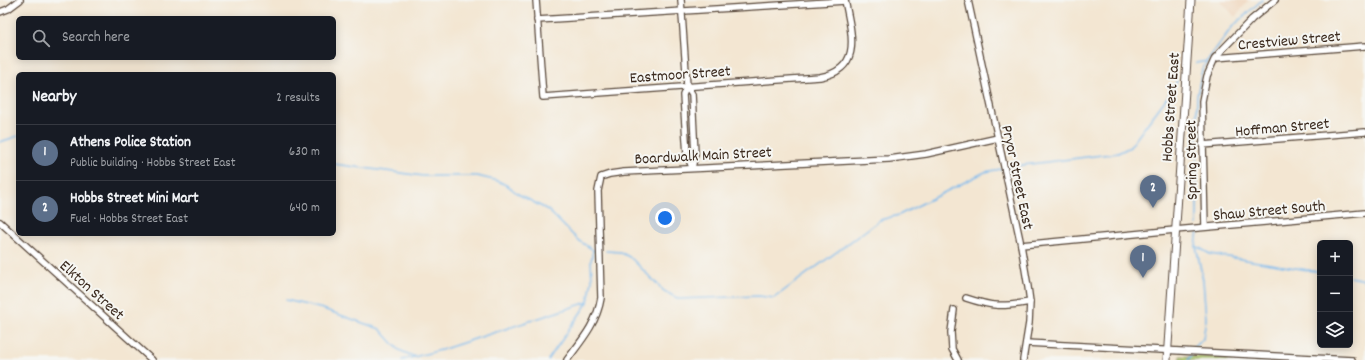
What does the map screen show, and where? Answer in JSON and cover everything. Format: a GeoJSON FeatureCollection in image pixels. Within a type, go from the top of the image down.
{"type":"FeatureCollection","features":[{"type":"Feature","properties":{"kind":"main road","name":"Hobbs Street East"},"geometry":{"type":"LineString","coordinates":[[1167,360],[1191,0]]}},
{"type":"Feature","properties":{"kind":"street"},"geometry":{"type":"LineString","coordinates":[[0,12],[8,9],[20,0]]}},
{"type":"Feature","properties":{"kind":"street","name":"Eastmoor Street"},"geometry":{"type":"LineString","coordinates":[[536,0],[543,97],[831,75],[845,65],[850,56],[852,46],[845,0]]}},
{"type":"Feature","properties":{"kind":"street"},"geometry":{"type":"LineString","coordinates":[[681,0],[687,86],[683,96],[687,155],[692,168]]}},
{"type":"Feature","properties":{"kind":"street"},"geometry":{"type":"LineString","coordinates":[[537,20],[845,0]]}},
{"type":"Feature","properties":{"kind":"street","name":"Pryor Street East"},"geometry":{"type":"LineString","coordinates":[[968,0],[1021,245],[1030,302],[1023,360]]}},
{"type":"Feature","properties":{"kind":"street","name":"Spring Street"},"geometry":{"type":"LineString","coordinates":[[1205,227],[1202,146],[1203,88],[1215,58],[1252,19],[1275,0]]}},
{"type":"Feature","properties":{"kind":"street","name":"Crestview Street"},"geometry":{"type":"LineString","coordinates":[[1215,58],[1365,46]]}},
{"type":"Feature","properties":{"kind":"street"},"geometry":{"type":"LineString","coordinates":[[687,86],[692,94],[695,154],[692,168]]}},
{"type":"Feature","properties":{"kind":"street","name":"Hoffman Street"},"geometry":{"type":"LineString","coordinates":[[1202,146],[1365,132]]}},
{"type":"Feature","properties":{"kind":"street","name":"Boardwalk Main Street"},"geometry":{"type":"LineString","coordinates":[[567,360],[596,317],[600,306],[598,191],[601,177],[624,172],[889,159],[926,154],[998,138]]}},
{"type":"Feature","properties":{"kind":"street","name":"Shaw Street South"},"geometry":{"type":"LineString","coordinates":[[1021,245],[1365,213]]}},
{"type":"Feature","properties":{"kind":"street","name":"Elkton Street"},"geometry":{"type":"LineString","coordinates":[[0,222],[152,360]]}},
{"type":"Feature","properties":{"kind":"street"},"geometry":{"type":"LineString","coordinates":[[966,298],[996,306],[1008,306],[1030,302]]}},
{"type":"Feature","properties":{"kind":"street"},"geometry":{"type":"LineString","coordinates":[[954,310],[951,332],[952,349],[958,360]]}},
{"type":"Feature","properties":{"kind":"street"},"geometry":{"type":"LineString","coordinates":[[1026,343],[1352,360]]}},
{"type":"Feature","properties":{"kind":"shaded area"},"geometry":{"type":"Polygon","coordinates":[[[1220,0],[1249,0],[1235,17],[1220,0]]]}},
{"type":"Feature","properties":{"kind":"green space"},"geometry":{"type":"Polygon","coordinates":[[[1180,356],[1272,360],[1180,360],[1180,356]]]}},
{"type":"Feature","properties":{"kind":"waterway"},"geometry":{"type":"LineString","coordinates":[[1197,224],[1197,96],[1202,70],[1232,27],[1262,0]]}},
{"type":"Feature","properties":{"kind":"waterway"},"geometry":{"type":"LineString","coordinates":[[1196,63],[1207,61]]}},
{"type":"Feature","properties":{"kind":"waterway"},"geometry":{"type":"LineString","coordinates":[[1007,167],[1118,153],[1130,147],[1168,96],[1177,81]]}},
{"type":"Feature","properties":{"kind":"waterway"},"geometry":{"type":"LineString","coordinates":[[0,142],[16,137]]}},
{"type":"Feature","properties":{"kind":"waterway"},"geometry":{"type":"LineString","coordinates":[[336,164],[423,176],[477,176],[498,181],[508,186],[518,194],[548,210],[578,240],[596,251]]}},
{"type":"Feature","properties":{"kind":"waterway"},"geometry":{"type":"LineString","coordinates":[[606,251],[620,252],[631,258],[664,291],[679,299],[759,296],[774,298],[880,220],[899,215],[985,172],[1001,169]]}},
{"type":"Feature","properties":{"kind":"waterway"},"geometry":{"type":"LineString","coordinates":[[1193,349],[1203,339],[1206,319],[1203,280],[1196,246],[1198,231]]}},
{"type":"Feature","properties":{"kind":"waterway"},"geometry":{"type":"LineString","coordinates":[[1196,246],[1210,254],[1317,272]]}},
{"type":"Feature","properties":{"kind":"waterway"},"geometry":{"type":"LineString","coordinates":[[548,360],[588,302],[592,281],[591,261],[593,250]]}},
{"type":"Feature","properties":{"kind":"waterway"},"geometry":{"type":"LineString","coordinates":[[1353,278],[1365,280]]}},
{"type":"Feature","properties":{"kind":"waterway"},"geometry":{"type":"LineString","coordinates":[[286,300],[323,309],[380,329],[399,350],[415,357]]}},
{"type":"Feature","properties":{"kind":"waterway"},"geometry":{"type":"LineString","coordinates":[[402,360],[441,350],[588,302]]}},
{"type":"Feature","properties":{"kind":"waterway"},"geometry":{"type":"LineString","coordinates":[[1188,360],[1191,355]]}},
{"type":"Feature","properties":{"kind":"place","name":"Hobbs Street Mini Mart"},"geometry":{"type":"Point","coordinates":[1153,208]}},
{"type":"Feature","properties":{"kind":"place","name":"Athens Police Station"},"geometry":{"type":"Point","coordinates":[1143,278]}}]}
